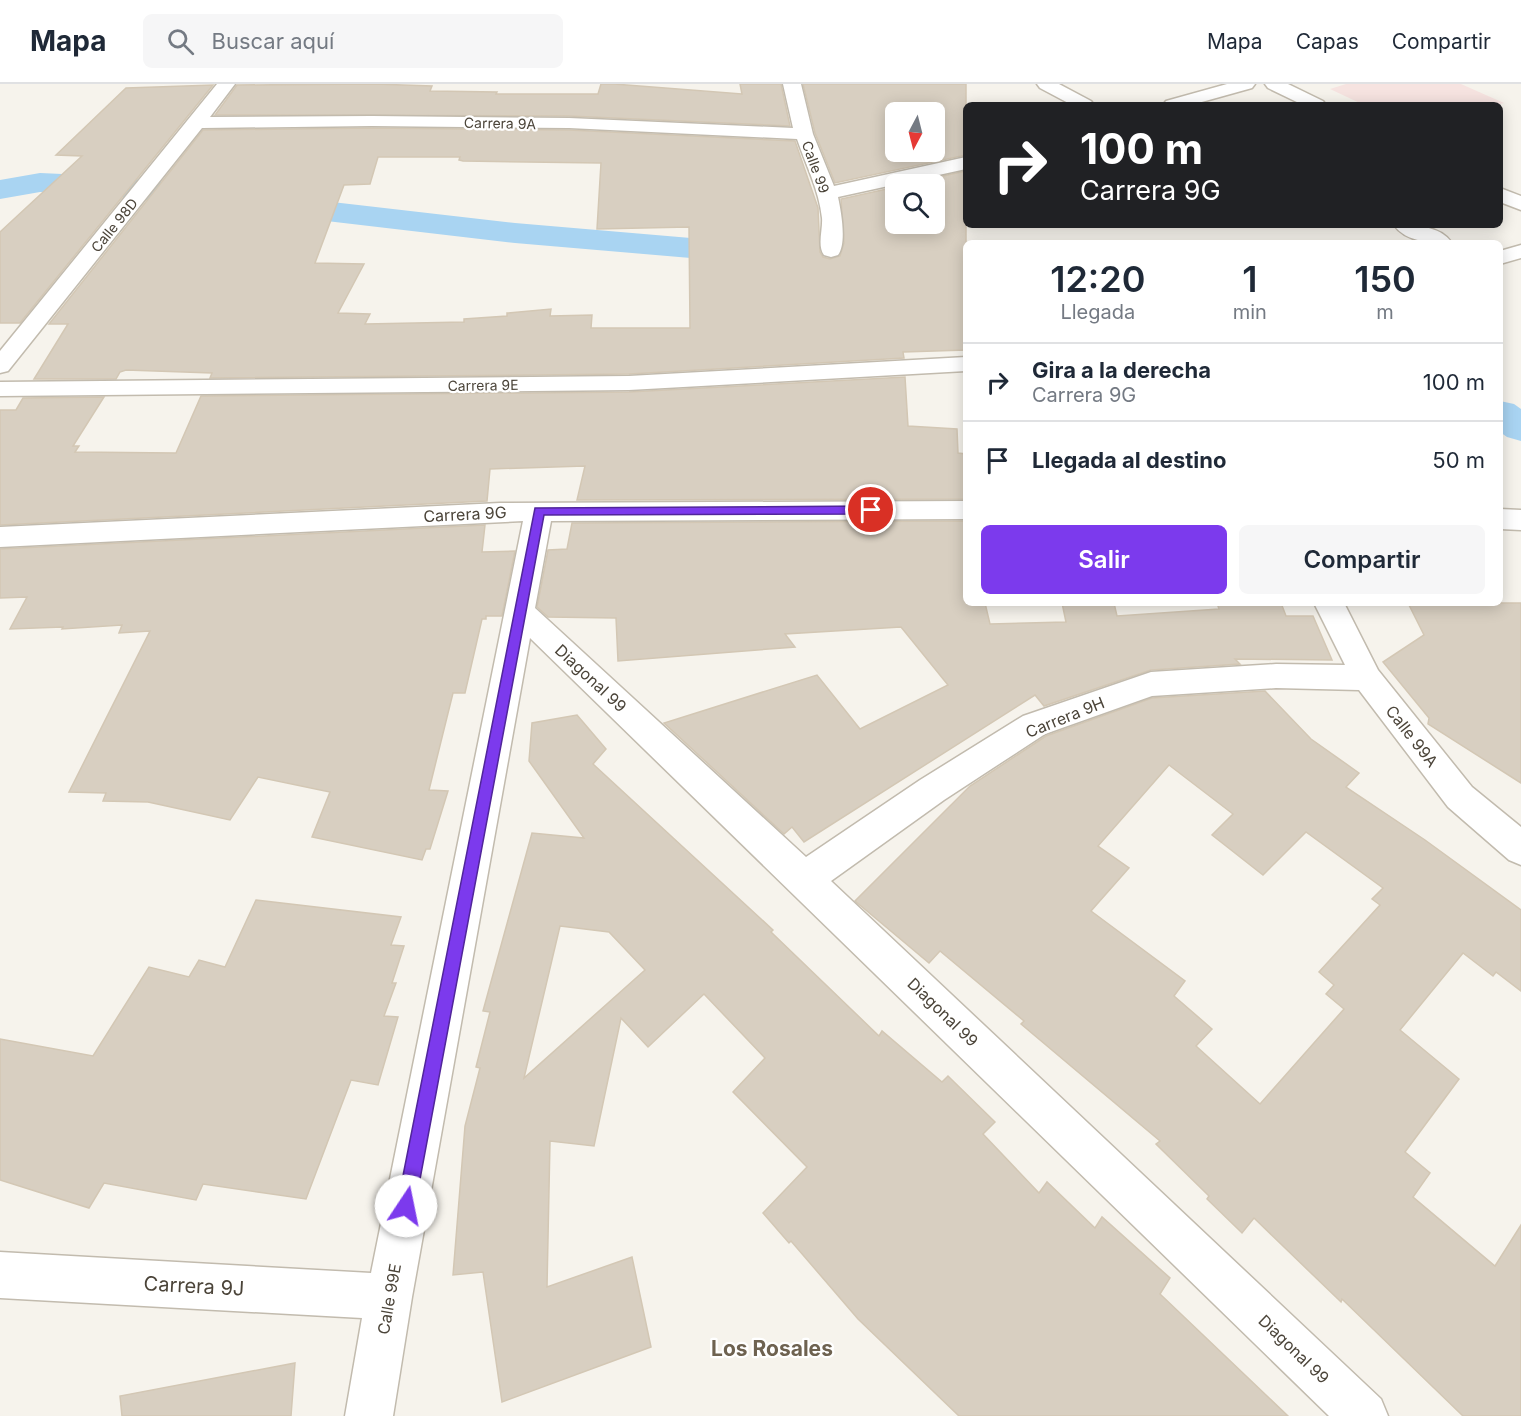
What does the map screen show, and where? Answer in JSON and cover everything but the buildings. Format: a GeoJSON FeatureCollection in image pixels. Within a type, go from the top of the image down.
{"type":"FeatureCollection","features":[{"type":"Feature","properties":{"kind":"street","name":"Calle 98D"},"geometry":{"type":"LineString","coordinates":[[0,366],[226,84]]}},
{"type":"Feature","properties":{"kind":"street","name":"Calle 99"},"geometry":{"type":"LineString","coordinates":[[792,84],[804,134],[827,193],[832,219],[831,251]]}},
{"type":"Feature","properties":{"kind":"street"},"geometry":{"type":"LineString","coordinates":[[1046,84],[1079,102]]}},
{"type":"Feature","properties":{"kind":"street"},"geometry":{"type":"LineString","coordinates":[[1183,102],[1246,84]]}},
{"type":"Feature","properties":{"kind":"street"},"geometry":{"type":"LineString","coordinates":[[1274,84],[1311,102]]}},
{"type":"Feature","properties":{"kind":"street","name":"Carrera 9A"},"geometry":{"type":"LineString","coordinates":[[197,123],[372,121],[568,123],[804,134]]}},
{"type":"Feature","properties":{"kind":"street"},"geometry":{"type":"LineString","coordinates":[[827,193],[963,164]]}},
{"type":"Feature","properties":{"kind":"street"},"geometry":{"type":"LineString","coordinates":[[1503,195],[1521,204]]}},
{"type":"Feature","properties":{"kind":"street"},"geometry":{"type":"LineString","coordinates":[[1410,228],[1436,240]]}},
{"type":"Feature","properties":{"kind":"street"},"geometry":{"type":"LineString","coordinates":[[1503,257],[1521,251]]}},
{"type":"Feature","properties":{"kind":"street","name":"Carrera 9E"},"geometry":{"type":"LineString","coordinates":[[0,389],[629,382],[963,364]]}},
{"type":"Feature","properties":{"kind":"street","name":"Carrera 9G"},"geometry":{"type":"LineString","coordinates":[[0,537],[539,511],[963,510]]}},
{"type":"Feature","properties":{"kind":"street","name":"Calle 99E"},"geometry":{"type":"LineString","coordinates":[[369,1416],[389,1298],[539,511]]}},
{"type":"Feature","properties":{"kind":"street"},"geometry":{"type":"LineString","coordinates":[[1503,519],[1521,520]]}},
{"type":"Feature","properties":{"kind":"street","name":"Calle 99A"},"geometry":{"type":"LineString","coordinates":[[1331,606],[1367,678],[1460,797],[1521,849]]}},
{"type":"Feature","properties":{"kind":"street","name":"Diagonal 99"},"geometry":{"type":"LineString","coordinates":[[520,611],[804,879],[1364,1416]]}},
{"type":"Feature","properties":{"kind":"street","name":"Carrera 9H"},"geometry":{"type":"LineString","coordinates":[[804,879],[932,790],[1034,725],[1151,684],[1276,676],[1367,678]]}},
{"type":"Feature","properties":{"kind":"street","name":"Carrera 9J"},"geometry":{"type":"LineString","coordinates":[[0,1275],[389,1298]]}},
{"type":"Feature","properties":{"kind":"shaded area"},"geometry":{"type":"Polygon","coordinates":[[[1346,84],[1461,84],[1502,102],[1358,102],[1330,89],[1346,84]]]}},
{"type":"Feature","properties":{"kind":"waterway"},"geometry":{"type":"LineString","coordinates":[[0,190],[40,182],[107,185],[515,233],[679,249],[761,254]]}},
{"type":"Feature","properties":{"kind":"waterway"},"geometry":{"type":"LineString","coordinates":[[1503,415],[1521,428]]}},
{"type":"Feature","properties":{"kind":"district","name":"Los Rosales"},"geometry":{"type":"Point","coordinates":[772,1348]}},
{"type":"Feature","properties":{"kind":"route"},"geometry":{"type":"LineString","coordinates":[[406,1206],[539,511],[871,510]]}}]}
